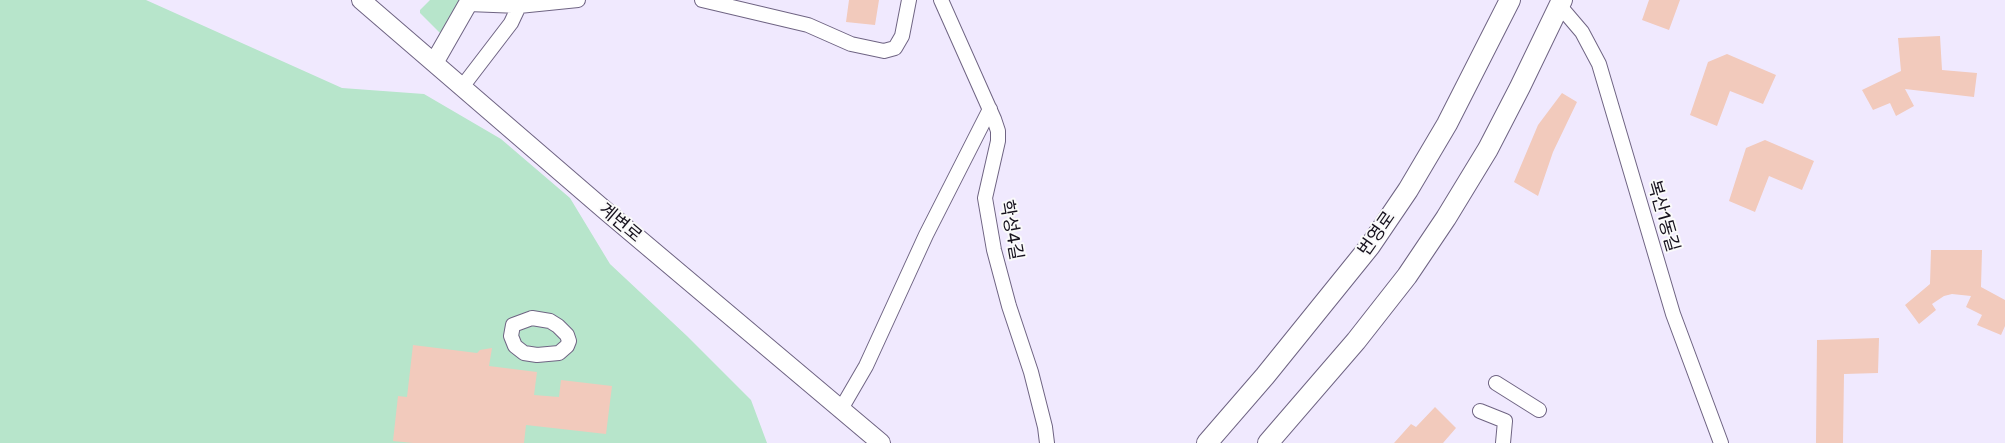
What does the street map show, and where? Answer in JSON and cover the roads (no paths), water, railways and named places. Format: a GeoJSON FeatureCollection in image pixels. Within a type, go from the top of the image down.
{"type":"FeatureCollection","features":[{"type":"Feature","properties":{"kind":"main road","name":"번영로"},"geometry":{"type":"LineString","coordinates":[[1208,443],[1370,246],[1408,190],[1447,124],[1510,0]]}},
{"type":"Feature","properties":{"kind":"main road"},"geometry":{"type":"LineString","coordinates":[[1268,443],[1356,340],[1401,283],[1446,218],[1488,149],[1560,3]]}},
{"type":"Feature","properties":{"kind":"street","name":"계변로"},"geometry":{"type":"LineString","coordinates":[[361,0],[880,443]]}},
{"type":"Feature","properties":{"kind":"street"},"geometry":{"type":"LineString","coordinates":[[434,63],[469,2],[517,3],[578,0]]}},
{"type":"Feature","properties":{"kind":"street"},"geometry":{"type":"LineString","coordinates":[[702,0],[808,25],[851,44],[884,51],[895,48],[902,36],[909,0]]}},
{"type":"Feature","properties":{"kind":"street","name":"학성4길"},"geometry":{"type":"LineString","coordinates":[[940,0],[998,130],[998,141],[985,198],[994,250],[1008,306],[1031,372],[1045,427],[1047,443]]}},
{"type":"Feature","properties":{"kind":"street"},"geometry":{"type":"LineString","coordinates":[[462,87],[510,24],[517,3]]}},
{"type":"Feature","properties":{"kind":"street","name":"복산1동길"},"geometry":{"type":"LineString","coordinates":[[1560,3],[1582,32],[1599,64],[1673,314],[1721,443]]}},
{"type":"Feature","properties":{"kind":"street"},"geometry":{"type":"LineString","coordinates":[[841,409],[866,366],[926,235],[990,109]]}},
{"type":"Feature","properties":{"kind":"street"},"geometry":{"type":"LineString","coordinates":[[1496,383],[1539,410]]}},
{"type":"Feature","properties":{"kind":"street"},"geometry":{"type":"LineString","coordinates":[[1480,411],[1505,421],[1503,443]]}}]}
